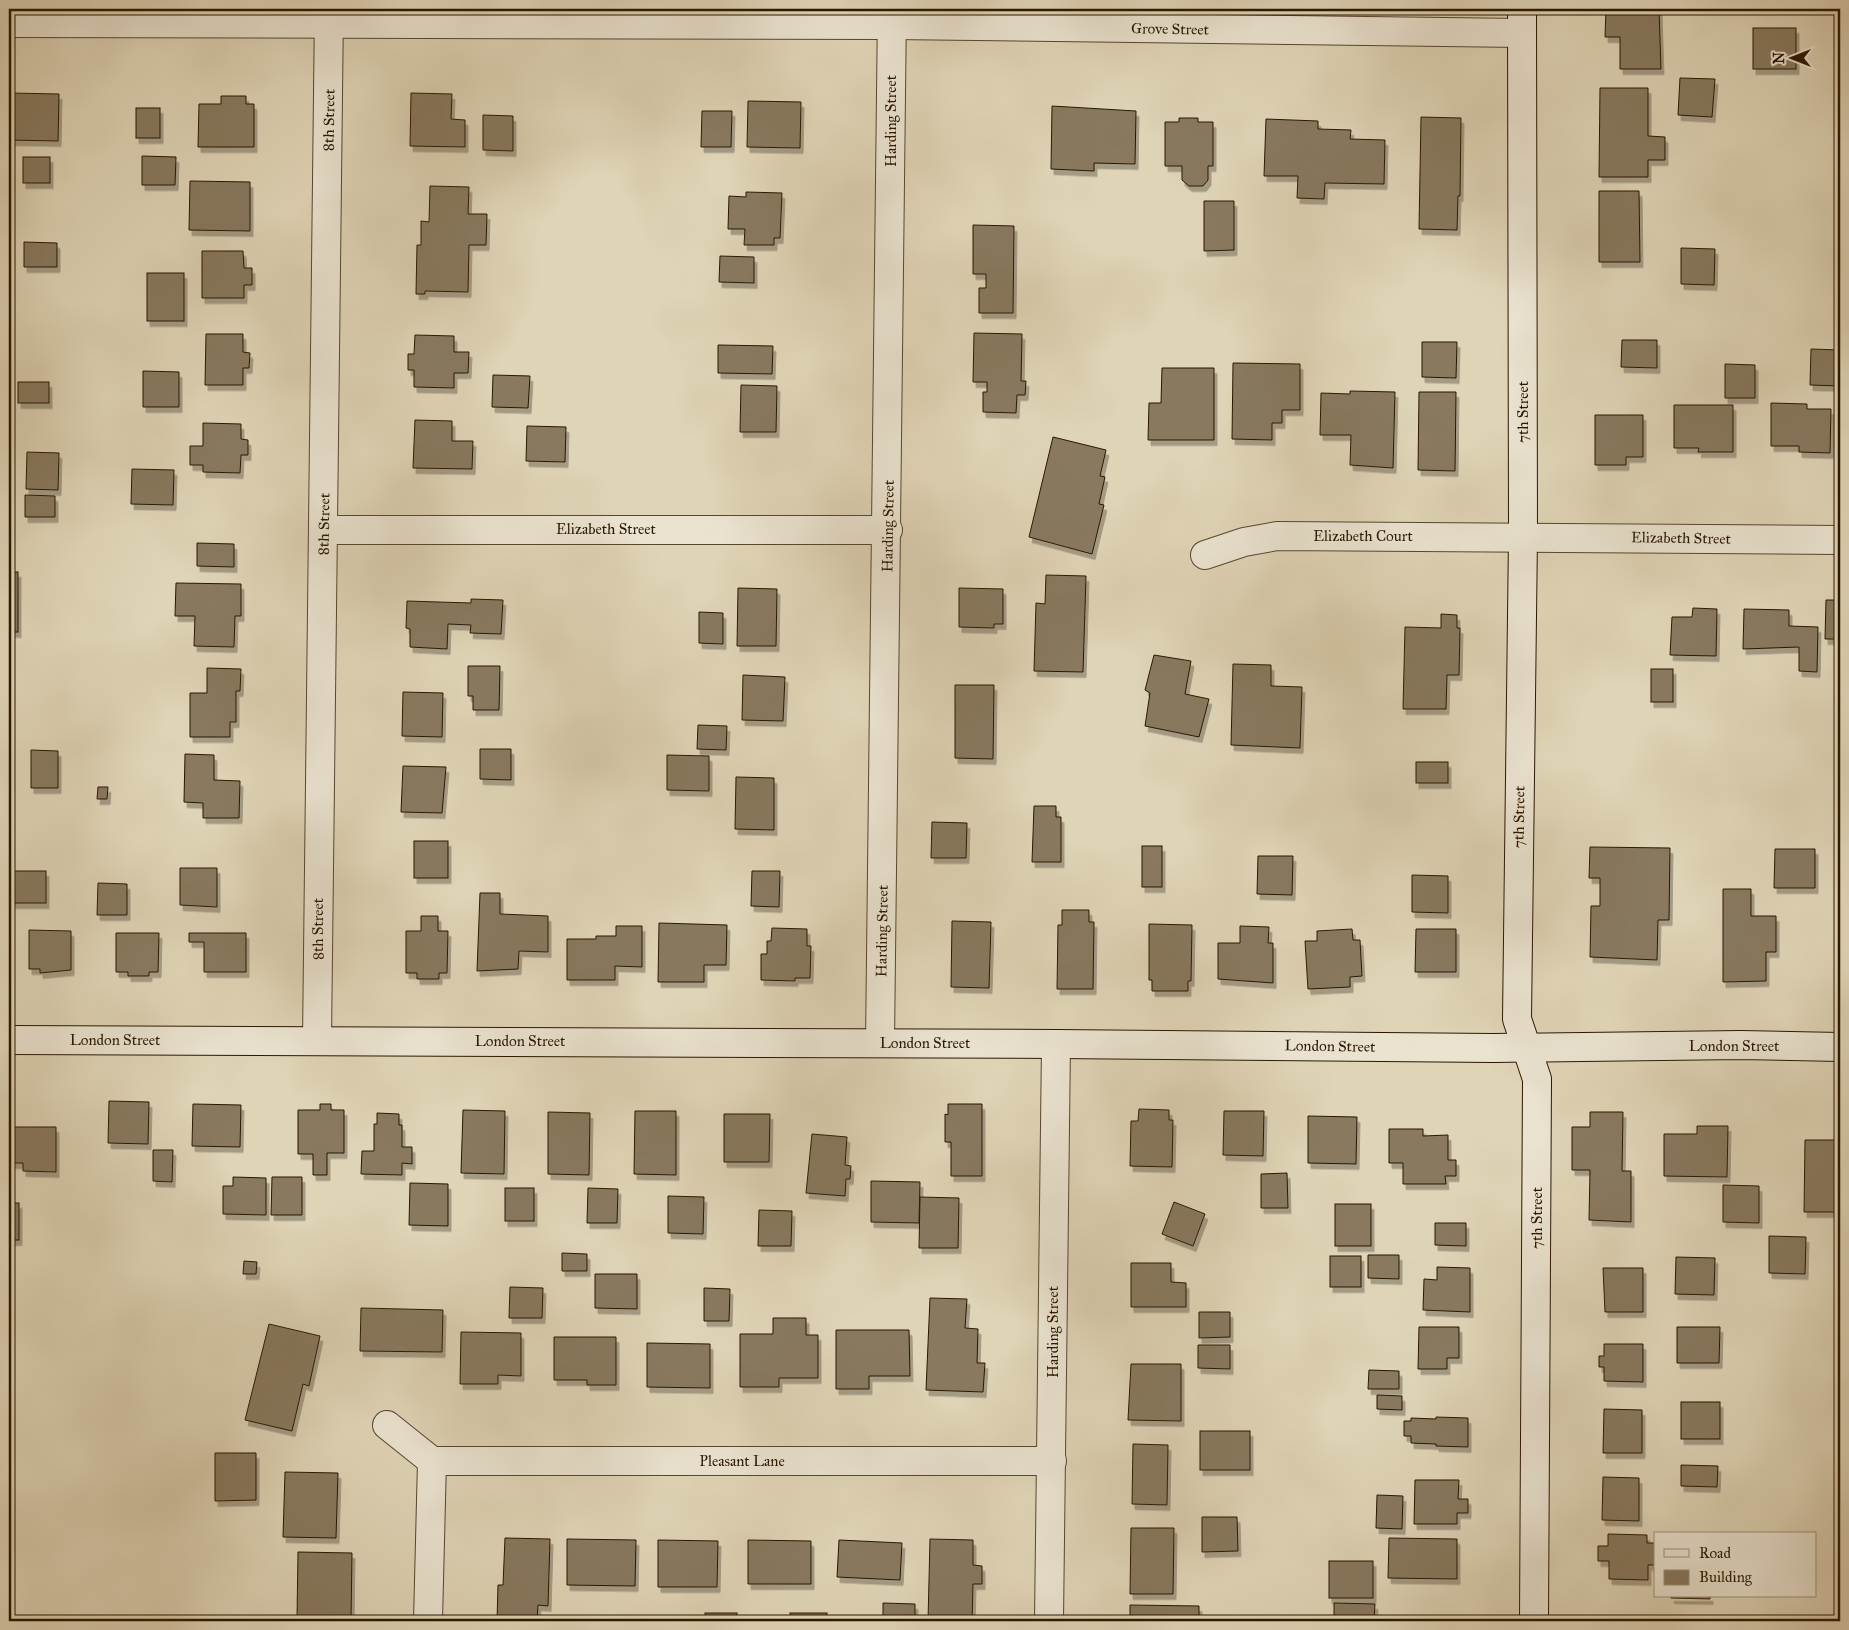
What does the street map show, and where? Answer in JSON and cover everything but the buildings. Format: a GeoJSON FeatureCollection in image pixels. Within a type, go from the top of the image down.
{"type":"FeatureCollection","features":[{"type":"Feature","properties":{"kind":"street","name":"Grove Street"},"geometry":{"type":"LineString","coordinates":[[9,23],[329,17],[892,17],[1522,21]]}},
{"type":"Feature","properties":{"kind":"street","name":"8th Street"},"geometry":{"type":"LineString","coordinates":[[317,1040],[329,17]]}},
{"type":"Feature","properties":{"kind":"street","name":"Harding Street"},"geometry":{"type":"LineString","coordinates":[[880,1043],[888,530],[892,17]]}},
{"type":"Feature","properties":{"kind":"street","name":"7th Street"},"geometry":{"type":"LineString","coordinates":[[1522,21],[1523,536],[1517,1019],[1537,1079],[1534,1621]]}},
{"type":"Feature","properties":{"kind":"street","name":"Elizabeth Street"},"geometry":{"type":"LineString","coordinates":[[324,530],[888,530]]}},
{"type":"Feature","properties":{"kind":"street","name":"Elizabeth Court"},"geometry":{"type":"LineString","coordinates":[[1205,555],[1244,542],[1277,536],[1523,536]]}},
{"type":"Feature","properties":{"kind":"street","name":"Elizabeth Street"},"geometry":{"type":"LineString","coordinates":[[1523,536],[1840,540]]}},
{"type":"Feature","properties":{"kind":"street","name":"London Street"},"geometry":{"type":"LineString","coordinates":[[9,1040],[1840,1047]]}},
{"type":"Feature","properties":{"kind":"street","name":"Harding Street"},"geometry":{"type":"LineString","coordinates":[[1049,1621],[1056,1044]]}},
{"type":"Feature","properties":{"kind":"street"},"geometry":{"type":"LineString","coordinates":[[387,1425],[432,1461],[428,1621]]}},
{"type":"Feature","properties":{"kind":"street","name":"Pleasant Lane"},"geometry":{"type":"LineString","coordinates":[[432,1461],[1052,1461]]}}]}
